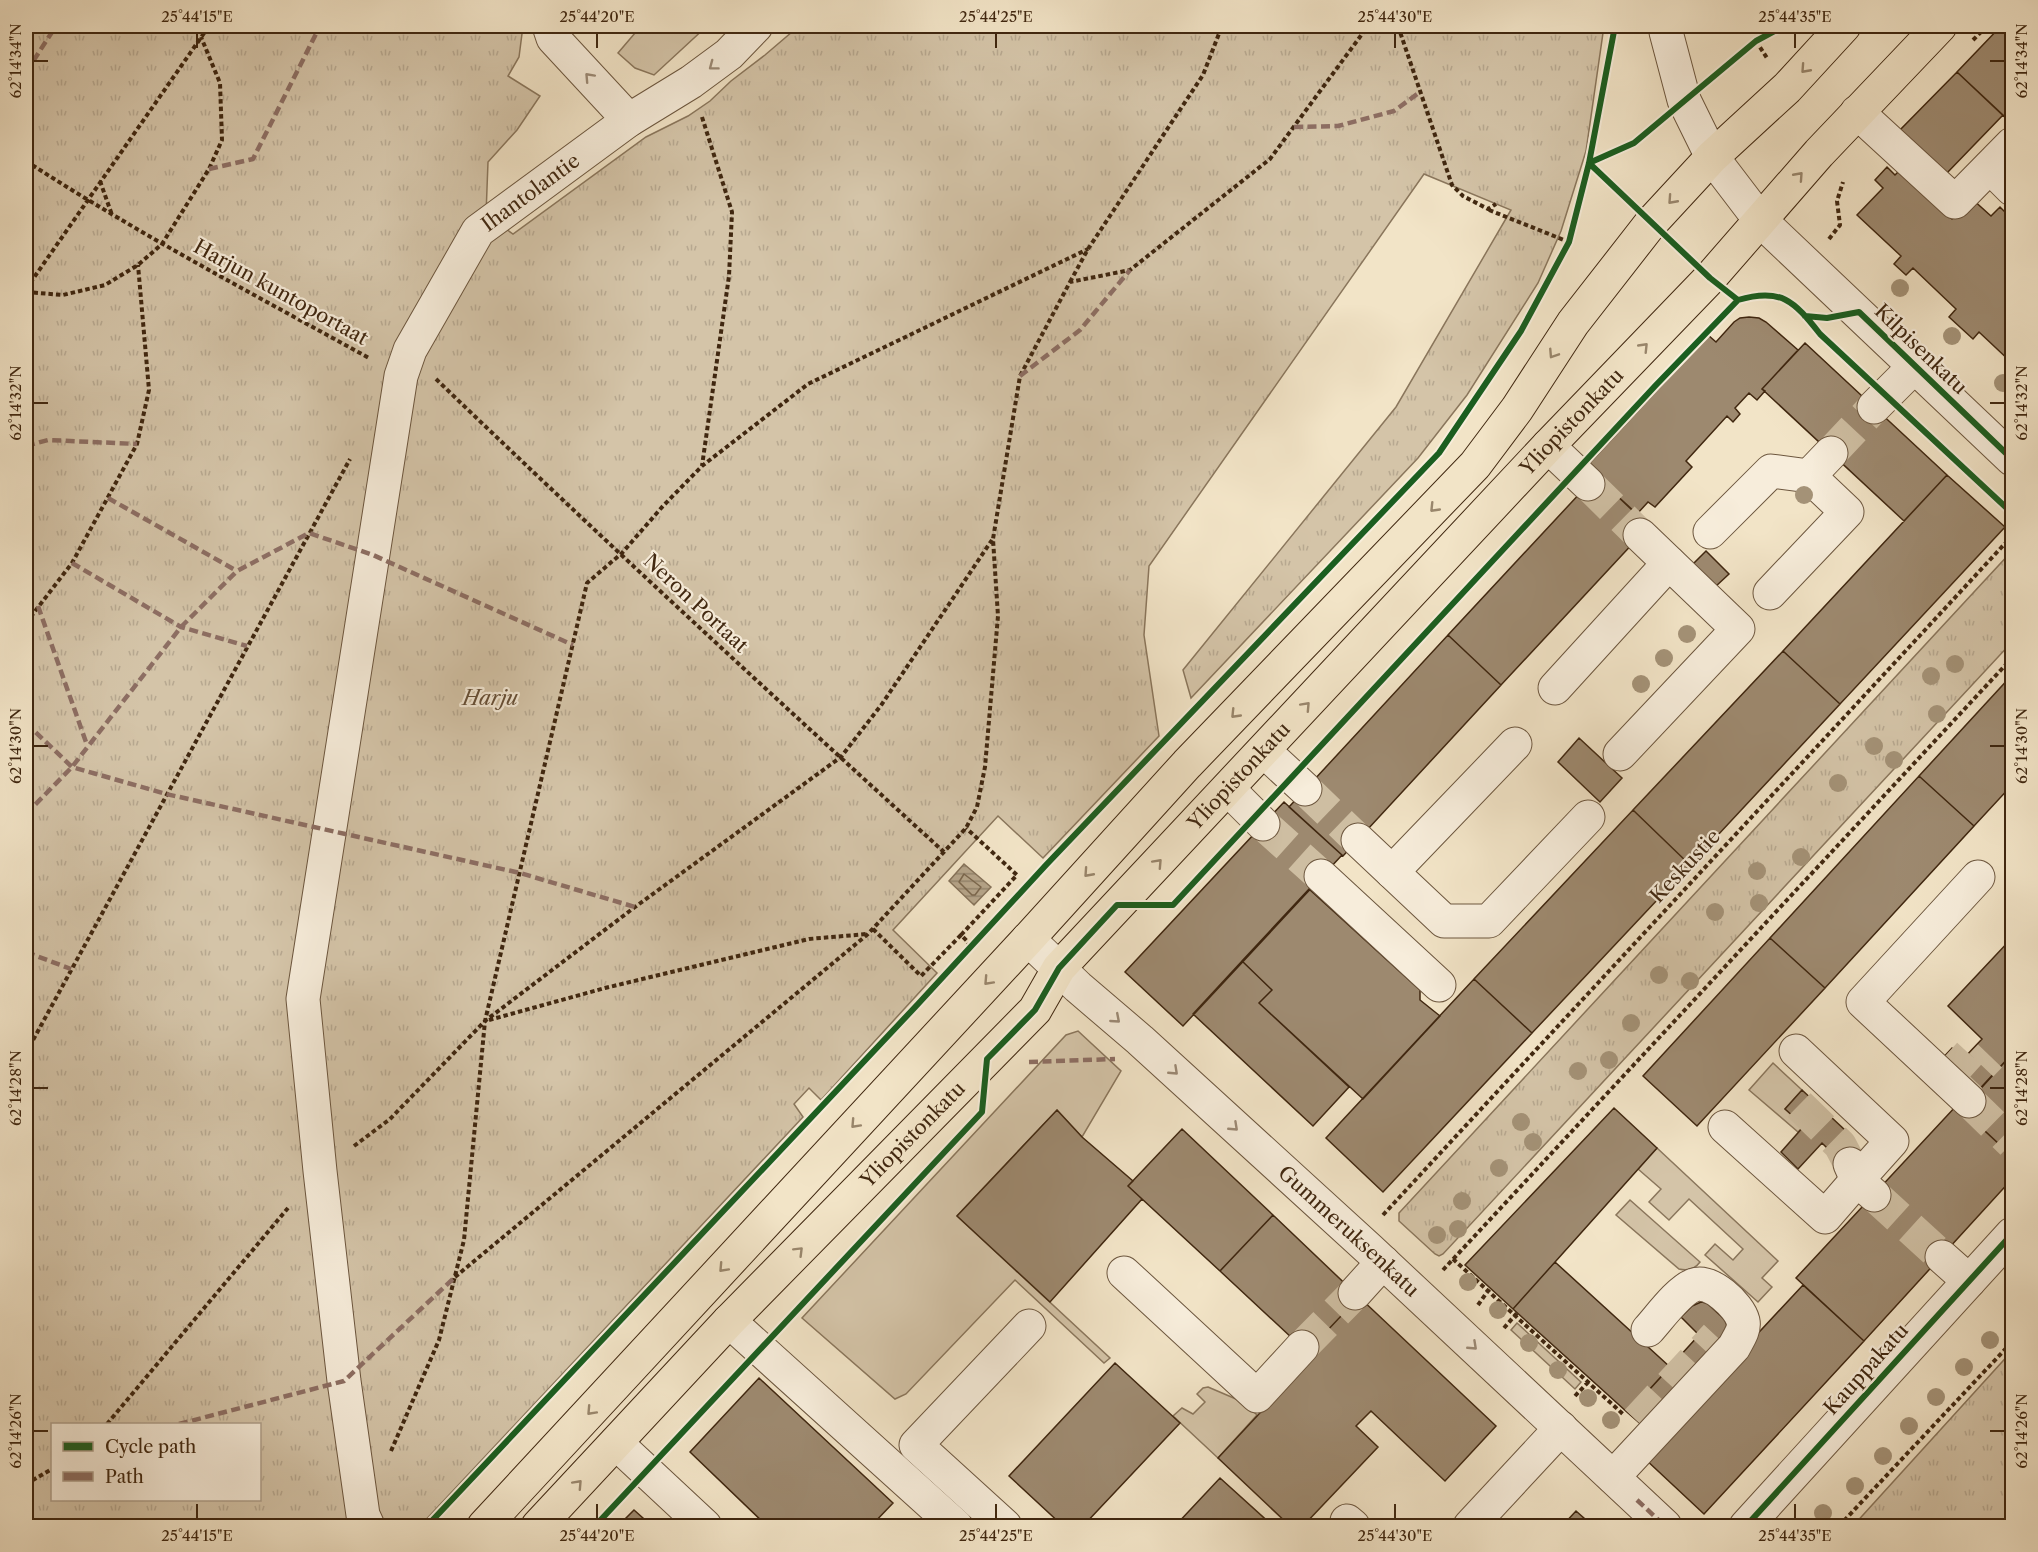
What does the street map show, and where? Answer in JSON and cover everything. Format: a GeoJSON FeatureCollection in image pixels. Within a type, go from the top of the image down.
{"type":"FeatureCollection","features":[{"type":"Feature","properties":{"kind":"main road"},"geometry":{"type":"LineString","coordinates":[[484,1527],[1187,764],[1475,465],[1517,409],[1573,323],[1652,223],[1712,157],[1787,88],[1844,26]]}},
{"type":"Feature","properties":{"kind":"main road","name":"Yliopistonkatu"},"geometry":{"type":"LineString","coordinates":[[538,1527],[729,1321],[1035,1010],[1059,968],[1548,446],[1710,278],[1857,112],[1940,26]]}},
{"type":"Feature","properties":{"kind":"street"},"geometry":{"type":"LineString","coordinates":[[549,26],[553,38],[628,120]]}},
{"type":"Feature","properties":{"kind":"street","name":"Ihantolantie"},"geometry":{"type":"LineString","coordinates":[[368,1527],[363,1515],[344,1381],[303,999],[402,370],[410,350],[478,231],[628,120],[691,82],[729,54],[756,26]]}},
{"type":"Feature","properties":{"kind":"street","name":"Kilpisenkatu"},"geometry":{"type":"LineString","coordinates":[[1666,26],[1684,100],[1712,157],[1760,220],[2013,459]]}},
{"type":"Feature","properties":{"kind":"street"},"geometry":{"type":"LineString","coordinates":[[1857,112],[1955,202],[2001,178],[2013,144]]}},
{"type":"Feature","properties":{"kind":"street"},"geometry":{"type":"LineString","coordinates":[[1874,407],[1915,366]]}},
{"type":"Feature","properties":{"kind":"street"},"geometry":{"type":"LineString","coordinates":[[1548,446],[1588,484]]}},
{"type":"Feature","properties":{"kind":"street"},"geometry":{"type":"LineString","coordinates":[[1710,532],[1771,471],[1820,465],[1847,512],[1770,593]]}},
{"type":"Feature","properties":{"kind":"street"},"geometry":{"type":"LineString","coordinates":[[1620,754],[1738,629],[1640,536]]}},
{"type":"Feature","properties":{"kind":"street"},"geometry":{"type":"LineString","coordinates":[[1555,688],[1669,563]]}},
{"type":"Feature","properties":{"kind":"street"},"geometry":{"type":"LineString","coordinates":[[1392,872],[1515,744]]}},
{"type":"Feature","properties":{"kind":"street"},"geometry":{"type":"LineString","coordinates":[[1263,751],[1305,789]]}},
{"type":"Feature","properties":{"kind":"street"},"geometry":{"type":"LineString","coordinates":[[1228,789],[1263,824]]}},
{"type":"Feature","properties":{"kind":"street"},"geometry":{"type":"LineString","coordinates":[[1358,840],[1444,921],[1489,921],[1588,817]]}},
{"type":"Feature","properties":{"kind":"street"},"geometry":{"type":"LineString","coordinates":[[1321,876],[1439,985]]}},
{"type":"Feature","properties":{"kind":"street"},"geometry":{"type":"LineString","coordinates":[[1969,1101],[1863,1002],[1978,877]]}},
{"type":"Feature","properties":{"kind":"street","name":"Gummeruksenkatu"},"geometry":{"type":"LineString","coordinates":[[1028,939],[1383,1262],[1665,1527]]}},
{"type":"Feature","properties":{"kind":"street"},"geometry":{"type":"LineString","coordinates":[[1875,989],[1946,1055]]}},
{"type":"Feature","properties":{"kind":"street"},"geometry":{"type":"LineString","coordinates":[[1725,1127],[1825,1217],[1892,1141],[1796,1052]]}},
{"type":"Feature","properties":{"kind":"street","name":"Kauppakatu"},"geometry":{"type":"LineString","coordinates":[[1746,1527],[2013,1234]]}},
{"type":"Feature","properties":{"kind":"street"},"geometry":{"type":"LineString","coordinates":[[1942,1257],[1969,1281]]}},
{"type":"Feature","properties":{"kind":"street"},"geometry":{"type":"LineString","coordinates":[[1355,1293],[1383,1262]]}},
{"type":"Feature","properties":{"kind":"street"},"geometry":{"type":"LineString","coordinates":[[1124,1274],[1257,1396],[1302,1347]]}},
{"type":"Feature","properties":{"kind":"street"},"geometry":{"type":"LineString","coordinates":[[1606,1470],[1734,1347],[1741,1335],[1743,1322],[1737,1309],[1716,1289],[1705,1283],[1686,1288],[1648,1330]]}},
{"type":"Feature","properties":{"kind":"street"},"geometry":{"type":"LineString","coordinates":[[729,1321],[956,1527]]}},
{"type":"Feature","properties":{"kind":"street"},"geometry":{"type":"LineString","coordinates":[[1005,1527],[916,1445],[1029,1326]]}},
{"type":"Feature","properties":{"kind":"street"},"geometry":{"type":"LineString","coordinates":[[1606,1470],[1635,1422]]}},
{"type":"Feature","properties":{"kind":"street"},"geometry":{"type":"LineString","coordinates":[[1470,1527],[1561,1428]]}},
{"type":"Feature","properties":{"kind":"street"},"geometry":{"type":"LineString","coordinates":[[616,1443],[705,1527]]}},
{"type":"Feature","properties":{"kind":"path"},"geometry":{"type":"LineString","coordinates":[[201,37],[220,83],[222,140],[209,169],[162,244],[138,265],[105,285],[63,295],[26,291],[86,200],[100,181],[201,37],[209,26]]}},
{"type":"Feature","properties":{"kind":"path"},"geometry":{"type":"LineString","coordinates":[[455,1277],[868,934],[966,828],[976,807],[986,767],[998,616],[993,539],[1020,376],[1088,249],[1203,75],[1222,26]]}},
{"type":"Feature","properties":{"kind":"path"},"geometry":{"type":"LineString","coordinates":[[1070,282],[1130,270],[1270,159],[1368,26]]}},
{"type":"Feature","properties":{"kind":"path"},"geometry":{"type":"LineString","coordinates":[[1398,26],[1452,185],[1463,196],[1488,209],[1569,242]]}},
{"type":"Feature","properties":{"kind":"path"},"geometry":{"type":"LineString","coordinates":[[1754,33],[1756,41]]}},
{"type":"Feature","properties":{"kind":"path"},"geometry":{"type":"LineString","coordinates":[[1748,47],[1765,36]]}},
{"type":"Feature","properties":{"kind":"path"},"geometry":{"type":"LineString","coordinates":[[691,82],[732,212],[729,276],[702,466]]}},
{"type":"Feature","properties":{"kind":"path"},"geometry":{"type":"LineString","coordinates":[[100,181],[112,215]]}},
{"type":"Feature","properties":{"kind":"path"},"geometry":{"type":"LineString","coordinates":[[1488,209],[1496,204]]}},
{"type":"Feature","properties":{"kind":"path"},"geometry":{"type":"LineString","coordinates":[[1563,252],[1572,231]]}},
{"type":"Feature","properties":{"kind":"path"},"geometry":{"type":"LineString","coordinates":[[387,1460],[439,1340],[464,1240],[485,1021],[587,583],[622,553],[702,466],[808,384],[1088,249]]}},
{"type":"Feature","properties":{"kind":"path"},"geometry":{"type":"LineString","coordinates":[[26,623],[72,562],[137,444],[149,390],[138,265]]}},
{"type":"Feature","properties":{"kind":"path"},"geometry":{"type":"LineString","coordinates":[[26,1053],[353,453]]}},
{"type":"Feature","properties":{"kind":"path"},"geometry":{"type":"LineString","coordinates":[[109,1423],[320,1171],[390,1119],[485,1021],[635,907],[841,757],[882,704],[993,539]]}},
{"type":"Feature","properties":{"kind":"path"},"geometry":{"type":"LineString","coordinates":[[1441,1273],[2013,658]]}},
{"type":"Feature","properties":{"kind":"path"},"geometry":{"type":"LineString","coordinates":[[873,929],[921,976],[961,935],[1017,874],[966,828]]}},
{"type":"Feature","properties":{"kind":"path"},"geometry":{"type":"LineString","coordinates":[[485,1021],[605,988],[809,939],[868,934]]}},
{"type":"Feature","properties":{"kind":"path"},"geometry":{"type":"LineString","coordinates":[[961,935],[970,948]]}},
{"type":"Feature","properties":{"kind":"path"},"geometry":{"type":"LineString","coordinates":[[962,956],[977,940]]}},
{"type":"Feature","properties":{"kind":"path"},"geometry":{"type":"LineString","coordinates":[[1453,1259],[1635,1422]]}},
{"type":"Feature","properties":{"kind":"path"},"geometry":{"type":"LineString","coordinates":[[1476,1308],[1489,1289]]}},
{"type":"Feature","properties":{"kind":"path"},"geometry":{"type":"LineString","coordinates":[[1502,1331],[1516,1315]]}},
{"type":"Feature","properties":{"kind":"path"},"geometry":{"type":"LineString","coordinates":[[1839,1527],[2013,1342]]}},
{"type":"Feature","properties":{"kind":"path"},"geometry":{"type":"LineString","coordinates":[[1578,1393],[1589,1381]]}},
{"type":"Feature","properties":{"kind":"path"},"geometry":{"type":"LineString","coordinates":[[26,1484],[51,1469]]}},
{"type":"Feature","properties":{"kind":"green space","name":"Harju"},"geometry":{"type":"Polygon","coordinates":[[[26,26],[523,26],[519,57],[508,76],[540,96],[517,130],[488,162],[486,215],[513,234],[646,137],[688,116],[710,101],[799,26],[1604,26],[1586,151],[1561,231],[1538,283],[1467,395],[1418,458],[1191,698],[1183,670],[1396,407],[1511,210],[1424,174],[1149,566],[1144,635],[1159,736],[1043,858],[998,816],[893,930],[937,973],[821,1100],[809,1088],[794,1104],[803,1117],[420,1526],[26,1526],[26,26]]]}},
{"type":"Feature","properties":{"kind":"green space"},"geometry":{"type":"Polygon","coordinates":[[[641,26],[707,26],[654,75],[635,68],[618,53],[641,26]]]}},
{"type":"Feature","properties":{"kind":"green space"},"geometry":{"type":"Polygon","coordinates":[[[2012,551],[2012,642],[1443,1254],[1439,1256],[1435,1254],[1399,1221],[1399,1213],[2012,551]]]}},
{"type":"Feature","properties":{"kind":"green space"},"geometry":{"type":"Polygon","coordinates":[[[1078,1031],[1121,1071],[1082,1137],[1057,1110],[957,1216],[1110,1358],[1104,1363],[1015,1280],[906,1394],[895,1399],[802,1318],[1066,1035],[1078,1031]]]}},
{"type":"Feature","properties":{"kind":"green space"},"geometry":{"type":"Polygon","coordinates":[[[1773,1063],[1802,1090],[1785,1109],[1804,1126],[1798,1132],[1749,1090],[1773,1063]]]}},
{"type":"Feature","properties":{"kind":"green space"},"geometry":{"type":"Polygon","coordinates":[[[1657,1148],[1778,1261],[1762,1278],[1772,1287],[1758,1302],[1705,1255],[1715,1244],[1733,1260],[1743,1249],[1689,1199],[1669,1220],[1649,1202],[1661,1189],[1638,1169],[1657,1148]]]}},
{"type":"Feature","properties":{"kind":"green space"},"geometry":{"type":"Polygon","coordinates":[[[1630,1200],[1700,1262],[1691,1269],[1679,1269],[1616,1215],[1630,1200]]]}},
{"type":"Feature","properties":{"kind":"green space"},"geometry":{"type":"Polygon","coordinates":[[[1517,1323],[1581,1382],[1575,1389],[1511,1330],[1517,1323]]]}},
{"type":"Feature","properties":{"kind":"green space"},"geometry":{"type":"Polygon","coordinates":[[[2012,1351],[2012,1526],[1853,1526],[2012,1351]]]}},
{"type":"Feature","properties":{"kind":"green space"},"geometry":{"type":"Polygon","coordinates":[[[1208,1387],[1243,1402],[1257,1415],[1218,1458],[1173,1416],[1182,1408],[1193,1414],[1205,1402],[1197,1394],[1203,1388],[1208,1387]]]}},
{"type":"Feature","properties":{"kind":"water"},"geometry":{"type":"Polygon","coordinates":[[[964,864],[991,887],[974,905],[949,881],[964,864]]]}},
{"type":"Feature","properties":{"kind":"building"},"geometry":{"type":"Polygon","coordinates":[[[2001,26],[2012,26],[2011,123],[1957,72],[2001,26]]]}},
{"type":"Feature","properties":{"kind":"building"},"geometry":{"type":"Polygon","coordinates":[[[1957,72],[2003,115],[1946,174],[1898,132],[1957,72]]]}},
{"type":"Feature","properties":{"kind":"building"},"geometry":{"type":"Polygon","coordinates":[[[1887,167],[1895,175],[1900,170],[1952,219],[1971,198],[1991,216],[2000,207],[2012,219],[2012,363],[1979,332],[1973,339],[1949,317],[1956,309],[1913,268],[1906,275],[1894,264],[1901,256],[1857,215],[1883,188],[1875,180],[1887,167]]]}},
{"type":"Feature","properties":{"kind":"building"},"geometry":{"type":"Polygon","coordinates":[[[1740,318],[1759,318],[1766,322],[1798,350],[1762,389],[1765,391],[1757,400],[1749,393],[1735,408],[1740,414],[1733,422],[1727,416],[1686,461],[1692,467],[1655,507],[1648,502],[1637,514],[1586,467],[1708,335],[1716,342],[1734,322],[1740,318]]]}},
{"type":"Feature","properties":{"kind":"building"},"geometry":{"type":"Polygon","coordinates":[[[1805,343],[1947,475],[1904,521],[1762,389],[1805,343]]]}},
{"type":"Feature","properties":{"kind":"building"},"geometry":{"type":"Polygon","coordinates":[[[1947,475],[2005,527],[1840,704],[1783,651],[1947,475]]]}},
{"type":"Feature","properties":{"kind":"building"},"geometry":{"type":"Polygon","coordinates":[[[1596,476],[1649,526],[1501,685],[1448,635],[1596,476]]]}},
{"type":"Feature","properties":{"kind":"building"},"geometry":{"type":"Polygon","coordinates":[[[1706,551],[1729,574],[1715,587],[1692,565],[1706,551]]]}},
{"type":"Feature","properties":{"kind":"building"},"geometry":{"type":"Polygon","coordinates":[[[1448,635],[1501,685],[1343,856],[1289,807],[1448,635]]]}},
{"type":"Feature","properties":{"kind":"building"},"geometry":{"type":"Polygon","coordinates":[[[1783,651],[1840,704],[1690,865],[1633,810],[1783,651]]]}},
{"type":"Feature","properties":{"kind":"building"},"geometry":{"type":"Polygon","coordinates":[[[2012,675],[2012,785],[1974,826],[1919,776],[2012,675]]]}},
{"type":"Feature","properties":{"kind":"building"},"geometry":{"type":"Polygon","coordinates":[[[1579,738],[1622,778],[1600,802],[1558,762],[1579,738]]]}},
{"type":"Feature","properties":{"kind":"building"},"geometry":{"type":"Polygon","coordinates":[[[1919,776],[1974,826],[1825,988],[1770,938],[1919,776]]]}},
{"type":"Feature","properties":{"kind":"building"},"geometry":{"type":"Polygon","coordinates":[[[1284,802],[1342,855],[1183,1026],[1125,972],[1284,802]]]}},
{"type":"Feature","properties":{"kind":"building"},"geometry":{"type":"Polygon","coordinates":[[[1633,810],[1690,865],[1532,1033],[1474,979],[1633,810]]]}},
{"type":"Feature","properties":{"kind":"building"},"geometry":{"type":"Polygon","coordinates":[[[1309,889],[1420,990],[1420,1000],[1440,1016],[1363,1099],[1259,1003],[1272,990],[1242,961],[1309,889]]]}},
{"type":"Feature","properties":{"kind":"building"},"geometry":{"type":"Polygon","coordinates":[[[1770,938],[1825,988],[1697,1126],[1643,1076],[1770,938]]]}},
{"type":"Feature","properties":{"kind":"building"},"geometry":{"type":"Polygon","coordinates":[[[2010,940],[2012,942],[2012,1054],[1975,1095],[1940,1061],[1952,1048],[1963,1059],[1982,1039],[1948,1006],[2010,940]]]}},
{"type":"Feature","properties":{"kind":"building"},"geometry":{"type":"Polygon","coordinates":[[[1242,961],[1272,990],[1259,1003],[1349,1087],[1313,1126],[1193,1014],[1242,961]]]}},
{"type":"Feature","properties":{"kind":"building"},"geometry":{"type":"Polygon","coordinates":[[[1474,979],[1532,1033],[1383,1192],[1326,1138],[1474,979]]]}},
{"type":"Feature","properties":{"kind":"building"},"geometry":{"type":"Polygon","coordinates":[[[2012,1054],[2012,1156],[1961,1109],[2012,1054]]]}},
{"type":"Feature","properties":{"kind":"building"},"geometry":{"type":"Polygon","coordinates":[[[1802,1090],[1846,1131],[1862,1159],[1841,1169],[1822,1143],[1798,1169],[1781,1152],[1804,1126],[1785,1109],[1802,1090]]]}},
{"type":"Feature","properties":{"kind":"building"},"geometry":{"type":"Polygon","coordinates":[[[1957,1105],[2012,1156],[2012,1179],[1864,1341],[1796,1278],[1957,1105]]]}},
{"type":"Feature","properties":{"kind":"building"},"geometry":{"type":"Polygon","coordinates":[[[1614,1108],[1657,1148],[1513,1309],[1465,1265],[1614,1108]]]}},
{"type":"Feature","properties":{"kind":"building"},"geometry":{"type":"Polygon","coordinates":[[[1057,1110],[1082,1137],[1133,1181],[1128,1186],[1142,1199],[1050,1302],[957,1216],[1057,1110]]]}},
{"type":"Feature","properties":{"kind":"building"},"geometry":{"type":"Polygon","coordinates":[[[1182,1129],[1273,1215],[1220,1271],[1128,1186],[1182,1129]]]}},
{"type":"Feature","properties":{"kind":"building"},"geometry":{"type":"Polygon","coordinates":[[[1273,1215],[1359,1297],[1307,1352],[1220,1271],[1273,1215]]]}},
{"type":"Feature","properties":{"kind":"building"},"geometry":{"type":"Polygon","coordinates":[[[1555,1262],[1670,1367],[1628,1413],[1513,1309],[1555,1262]]]}},
{"type":"Feature","properties":{"kind":"building"},"geometry":{"type":"Polygon","coordinates":[[[1803,1285],[1864,1341],[1704,1514],[1643,1457],[1803,1285]]]}},
{"type":"Feature","properties":{"kind":"building"},"geometry":{"type":"Polygon","coordinates":[[[1359,1297],[1496,1426],[1445,1481],[1371,1411],[1356,1426],[1378,1447],[1303,1526],[1290,1526],[1218,1458],[1312,1357],[1307,1352],[1359,1297]]]}},
{"type":"Feature","properties":{"kind":"building"},"geometry":{"type":"Polygon","coordinates":[[[1701,1302],[1707,1303],[1725,1320],[1729,1331],[1644,1427],[1628,1413],[1699,1335],[1681,1317],[1692,1306],[1701,1302]]]}},
{"type":"Feature","properties":{"kind":"building"},"geometry":{"type":"Polygon","coordinates":[[[1115,1363],[1180,1423],[1083,1526],[1063,1526],[1009,1476],[1115,1363]]]}},
{"type":"Feature","properties":{"kind":"building"},"geometry":{"type":"Polygon","coordinates":[[[759,1378],[893,1503],[871,1526],[853,1526],[847,1520],[840,1526],[767,1526],[690,1452],[759,1378]]]}},
{"type":"Feature","properties":{"kind":"building"},"geometry":{"type":"Polygon","coordinates":[[[1220,1478],[1273,1526],[1175,1526],[1220,1478]]]}},
{"type":"Feature","properties":{"kind":"building"},"geometry":{"type":"Polygon","coordinates":[[[634,1510],[652,1526],[618,1526],[634,1510]]]}},
{"type":"Feature","properties":{"kind":"building"},"geometry":{"type":"Polygon","coordinates":[[[1576,1511],[1593,1526],[1562,1526],[1576,1511]]]}},
{"type":"Feature","properties":{"kind":"tunnel"},"geometry":{"type":"LineString","coordinates":[[1831,453],[1874,407]]}},
{"type":"Feature","properties":{"kind":"tunnel"},"geometry":{"type":"LineString","coordinates":[[1588,484],[1640,535]]}},
{"type":"Feature","properties":{"kind":"tunnel"},"geometry":{"type":"LineString","coordinates":[[1305,789],[1358,840]]}},
{"type":"Feature","properties":{"kind":"tunnel"},"geometry":{"type":"LineString","coordinates":[[1263,824],[1321,876]]}},
{"type":"Feature","properties":{"kind":"tunnel"},"geometry":{"type":"LineString","coordinates":[[1946,1055],[1970,1077],[1990,1056]]}},
{"type":"Feature","properties":{"kind":"tunnel"},"geometry":{"type":"LineString","coordinates":[[1969,1101],[2012,1143]]}},
{"type":"Feature","properties":{"kind":"tunnel"},"geometry":{"type":"LineString","coordinates":[[1799,1105],[1840,1145],[1850,1164]]}},
{"type":"Feature","properties":{"kind":"tunnel"},"geometry":{"type":"LineString","coordinates":[[1874,1195],[1942,1257]]}},
{"type":"Feature","properties":{"kind":"tunnel"},"geometry":{"type":"LineString","coordinates":[[1302,1347],[1355,1293]]}},
{"type":"Feature","properties":{"kind":"tunnel"},"geometry":{"type":"LineString","coordinates":[[1637,1421],[1716,1336]]}},
{"type":"Feature","properties":{"kind":"marked path"},"geometry":{"type":"LineString","coordinates":[[26,72],[56,26]]}},
{"type":"Feature","properties":{"kind":"marked path"},"geometry":{"type":"LineString","coordinates":[[209,169],[253,159],[320,26]]}},
{"type":"Feature","properties":{"kind":"marked path"},"geometry":{"type":"LineString","coordinates":[[1294,127],[1338,126],[1394,111],[1420,92]]}},
{"type":"Feature","properties":{"kind":"marked path"},"geometry":{"type":"LineString","coordinates":[[1020,376],[1080,330],[1130,270]]}},
{"type":"Feature","properties":{"kind":"marked path"},"geometry":{"type":"LineString","coordinates":[[26,446],[48,440],[137,444]]}},
{"type":"Feature","properties":{"kind":"marked path"},"geometry":{"type":"LineString","coordinates":[[108,498],[237,571]]}},
{"type":"Feature","properties":{"kind":"marked path"},"geometry":{"type":"LineString","coordinates":[[26,814],[72,767],[181,627],[237,571],[309,533],[373,555],[573,645]]}},
{"type":"Feature","properties":{"kind":"marked path"},"geometry":{"type":"LineString","coordinates":[[72,563],[181,627],[247,646]]}},
{"type":"Feature","properties":{"kind":"marked path"},"geometry":{"type":"LineString","coordinates":[[38,606],[87,745]]}},
{"type":"Feature","properties":{"kind":"marked path"},"geometry":{"type":"LineString","coordinates":[[26,723],[72,767],[166,794],[520,873],[635,907]]}},
{"type":"Feature","properties":{"kind":"marked path"},"geometry":{"type":"LineString","coordinates":[[26,952],[71,969]]}},
{"type":"Feature","properties":{"kind":"marked path"},"geometry":{"type":"LineString","coordinates":[[1029,1062],[1115,1059]]}},
{"type":"Feature","properties":{"kind":"marked path"},"geometry":{"type":"LineString","coordinates":[[183,1423],[344,1381],[455,1277]]}},
{"type":"Feature","properties":{"kind":"marked path"},"geometry":{"type":"LineString","coordinates":[[1637,1500],[1665,1526]]}},
{"type":"Feature","properties":{"kind":"cycle path"},"geometry":{"type":"LineString","coordinates":[[427,1526],[1046,865],[1439,453],[1521,331],[1569,242],[1589,163],[1615,26]]}},
{"type":"Feature","properties":{"kind":"cycle path"},"geometry":{"type":"LineString","coordinates":[[1589,163],[1634,143],[1756,41],[1784,26]]}},
{"type":"Feature","properties":{"kind":"cycle path"},"geometry":{"type":"LineString","coordinates":[[1589,163],[1710,278],[1738,300],[1765,295],[1776,296],[1794,305],[1820,334],[2012,513]]}},
{"type":"Feature","properties":{"kind":"cycle path"},"geometry":{"type":"LineString","coordinates":[[595,1526],[982,1112],[987,1059],[1035,1010],[1059,968],[1117,905],[1173,905],[1656,385],[1738,300]]}},
{"type":"Feature","properties":{"kind":"cycle path"},"geometry":{"type":"LineString","coordinates":[[1805,316],[1827,318],[1859,312],[2012,459]]}},
{"type":"Feature","properties":{"kind":"cycle path"},"geometry":{"type":"LineString","coordinates":[[1746,1526],[2012,1234]]}}]}
